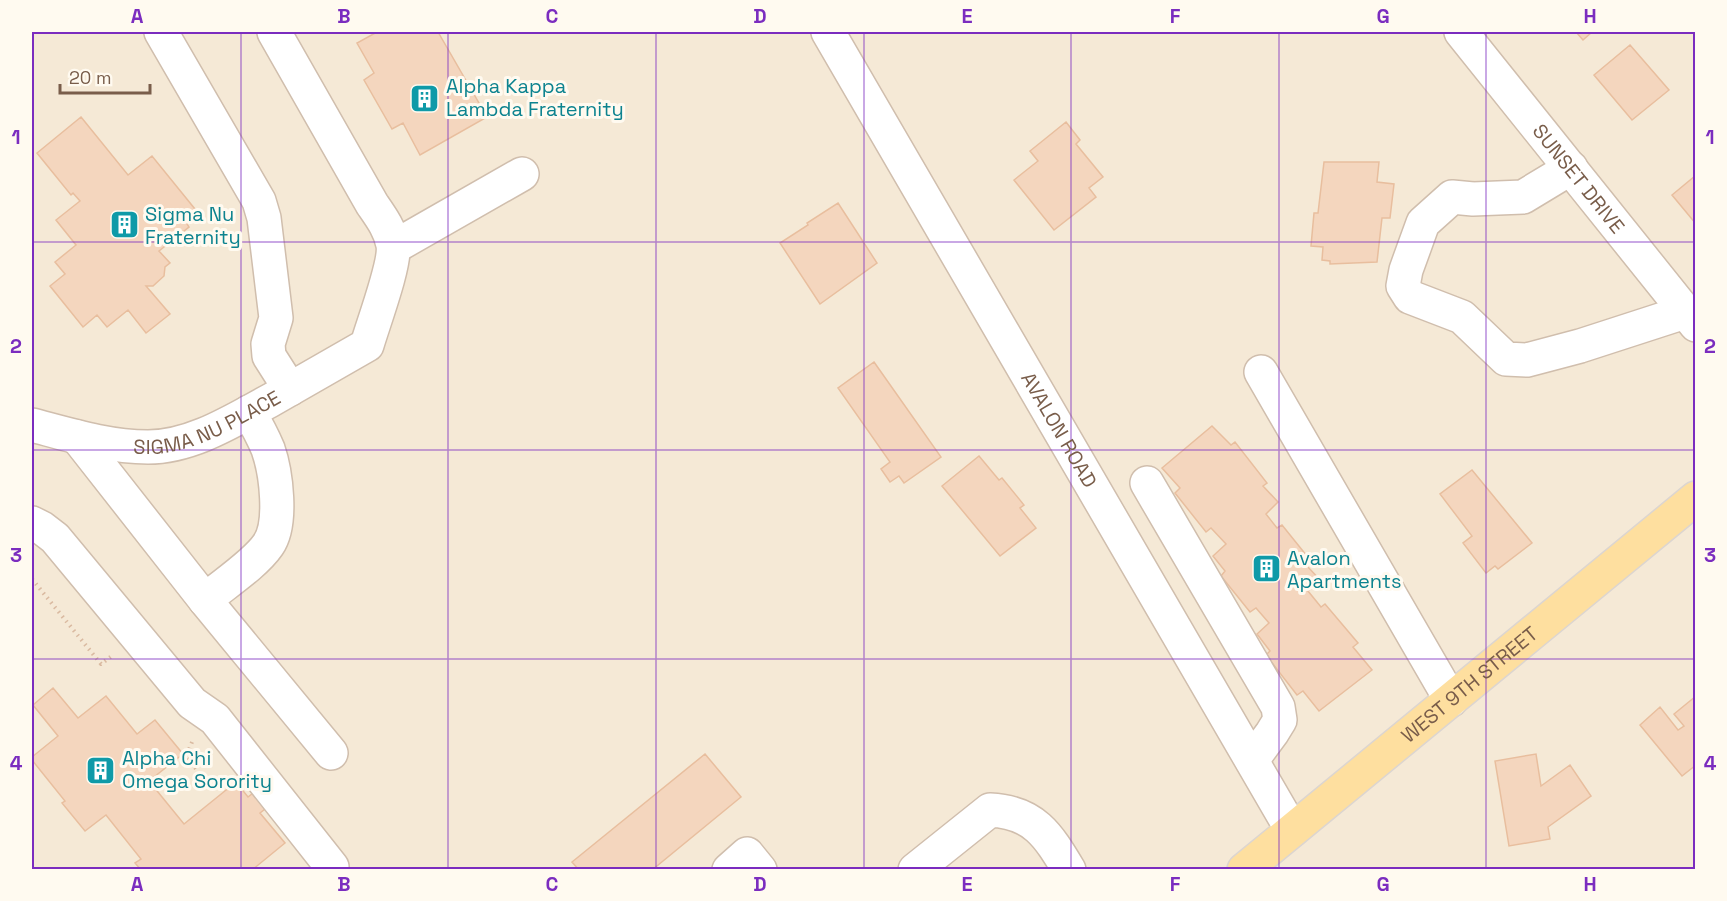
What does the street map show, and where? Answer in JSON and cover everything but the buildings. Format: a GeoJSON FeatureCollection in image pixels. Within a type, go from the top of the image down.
{"type":"FeatureCollection","features":[{"type":"Feature","properties":{"kind":"main road","name":"WEST 9TH STREET"},"geometry":{"type":"LineString","coordinates":[[1244,870],[1695,498]]}},
{"type":"Feature","properties":{"kind":"street"},"geometry":{"type":"LineString","coordinates":[[161,32],[259,201],[264,218],[276,318],[268,344],[269,356],[290,389]]}},
{"type":"Feature","properties":{"kind":"street"},"geometry":{"type":"LineString","coordinates":[[274,32],[372,204],[387,226],[394,247],[522,174]]}},
{"type":"Feature","properties":{"kind":"street","name":"AVALON ROAD"},"geometry":{"type":"LineString","coordinates":[[828,32],[1292,830]]}},
{"type":"Feature","properties":{"kind":"street","name":"SUNSET DRIVE"},"geometry":{"type":"LineString","coordinates":[[1461,32],[1690,318]]}},
{"type":"Feature","properties":{"kind":"street"},"geometry":{"type":"LineString","coordinates":[[1571,168],[1523,197],[1473,199],[1452,197],[1423,223],[1406,270],[1404,286],[1410,297],[1462,317],[1506,359],[1527,360],[1690,318]]}},
{"type":"Feature","properties":{"kind":"street","name":"SIGMA NU PLACE"},"geometry":{"type":"LineString","coordinates":[[32,425],[123,446],[151,447],[178,443],[211,432],[367,345],[390,269],[394,247]]}},
{"type":"Feature","properties":{"kind":"street"},"geometry":{"type":"LineString","coordinates":[[1261,372],[1451,700]]}},
{"type":"Feature","properties":{"kind":"street"},"geometry":{"type":"LineString","coordinates":[[205,600],[260,554],[270,543],[275,530],[278,515],[273,465],[268,448],[249,412]]}},
{"type":"Feature","properties":{"kind":"street"},"geometry":{"type":"LineString","coordinates":[[77,437],[205,600],[331,753]]}},
{"type":"Feature","properties":{"kind":"street"},"geometry":{"type":"LineString","coordinates":[[1147,483],[1278,707],[1280,720],[1252,760]]}},
{"type":"Feature","properties":{"kind":"street"},"geometry":{"type":"LineString","coordinates":[[32,523],[55,538],[192,703],[215,718],[332,867],[328,870]]}},
{"type":"Feature","properties":{"kind":"street"},"geometry":{"type":"LineString","coordinates":[[915,870],[990,810],[1004,810],[1019,815],[1043,831],[1069,870]]}},
{"type":"Feature","properties":{"kind":"street"},"geometry":{"type":"LineString","coordinates":[[729,870],[747,854],[760,870]]}},
{"type":"Feature","properties":{"kind":"shaded area"},"geometry":{"type":"Polygon","coordinates":[[[32,32],[1695,32],[1695,869],[32,869],[32,32]]]}},
{"type":"Feature","properties":{"kind":"place","name":"Alpha Kappa Lambda Fraternity"},"geometry":{"type":"Point","coordinates":[425,98]}},
{"type":"Feature","properties":{"kind":"place","name":"Sigma Nu Fraternity"},"geometry":{"type":"Point","coordinates":[124,225]}},
{"type":"Feature","properties":{"kind":"place","name":"Avalon Apartments"},"geometry":{"type":"Point","coordinates":[1266,569]}},
{"type":"Feature","properties":{"kind":"place","name":"Alpha Chi Omega Sorority"},"geometry":{"type":"Point","coordinates":[101,770]}}]}
